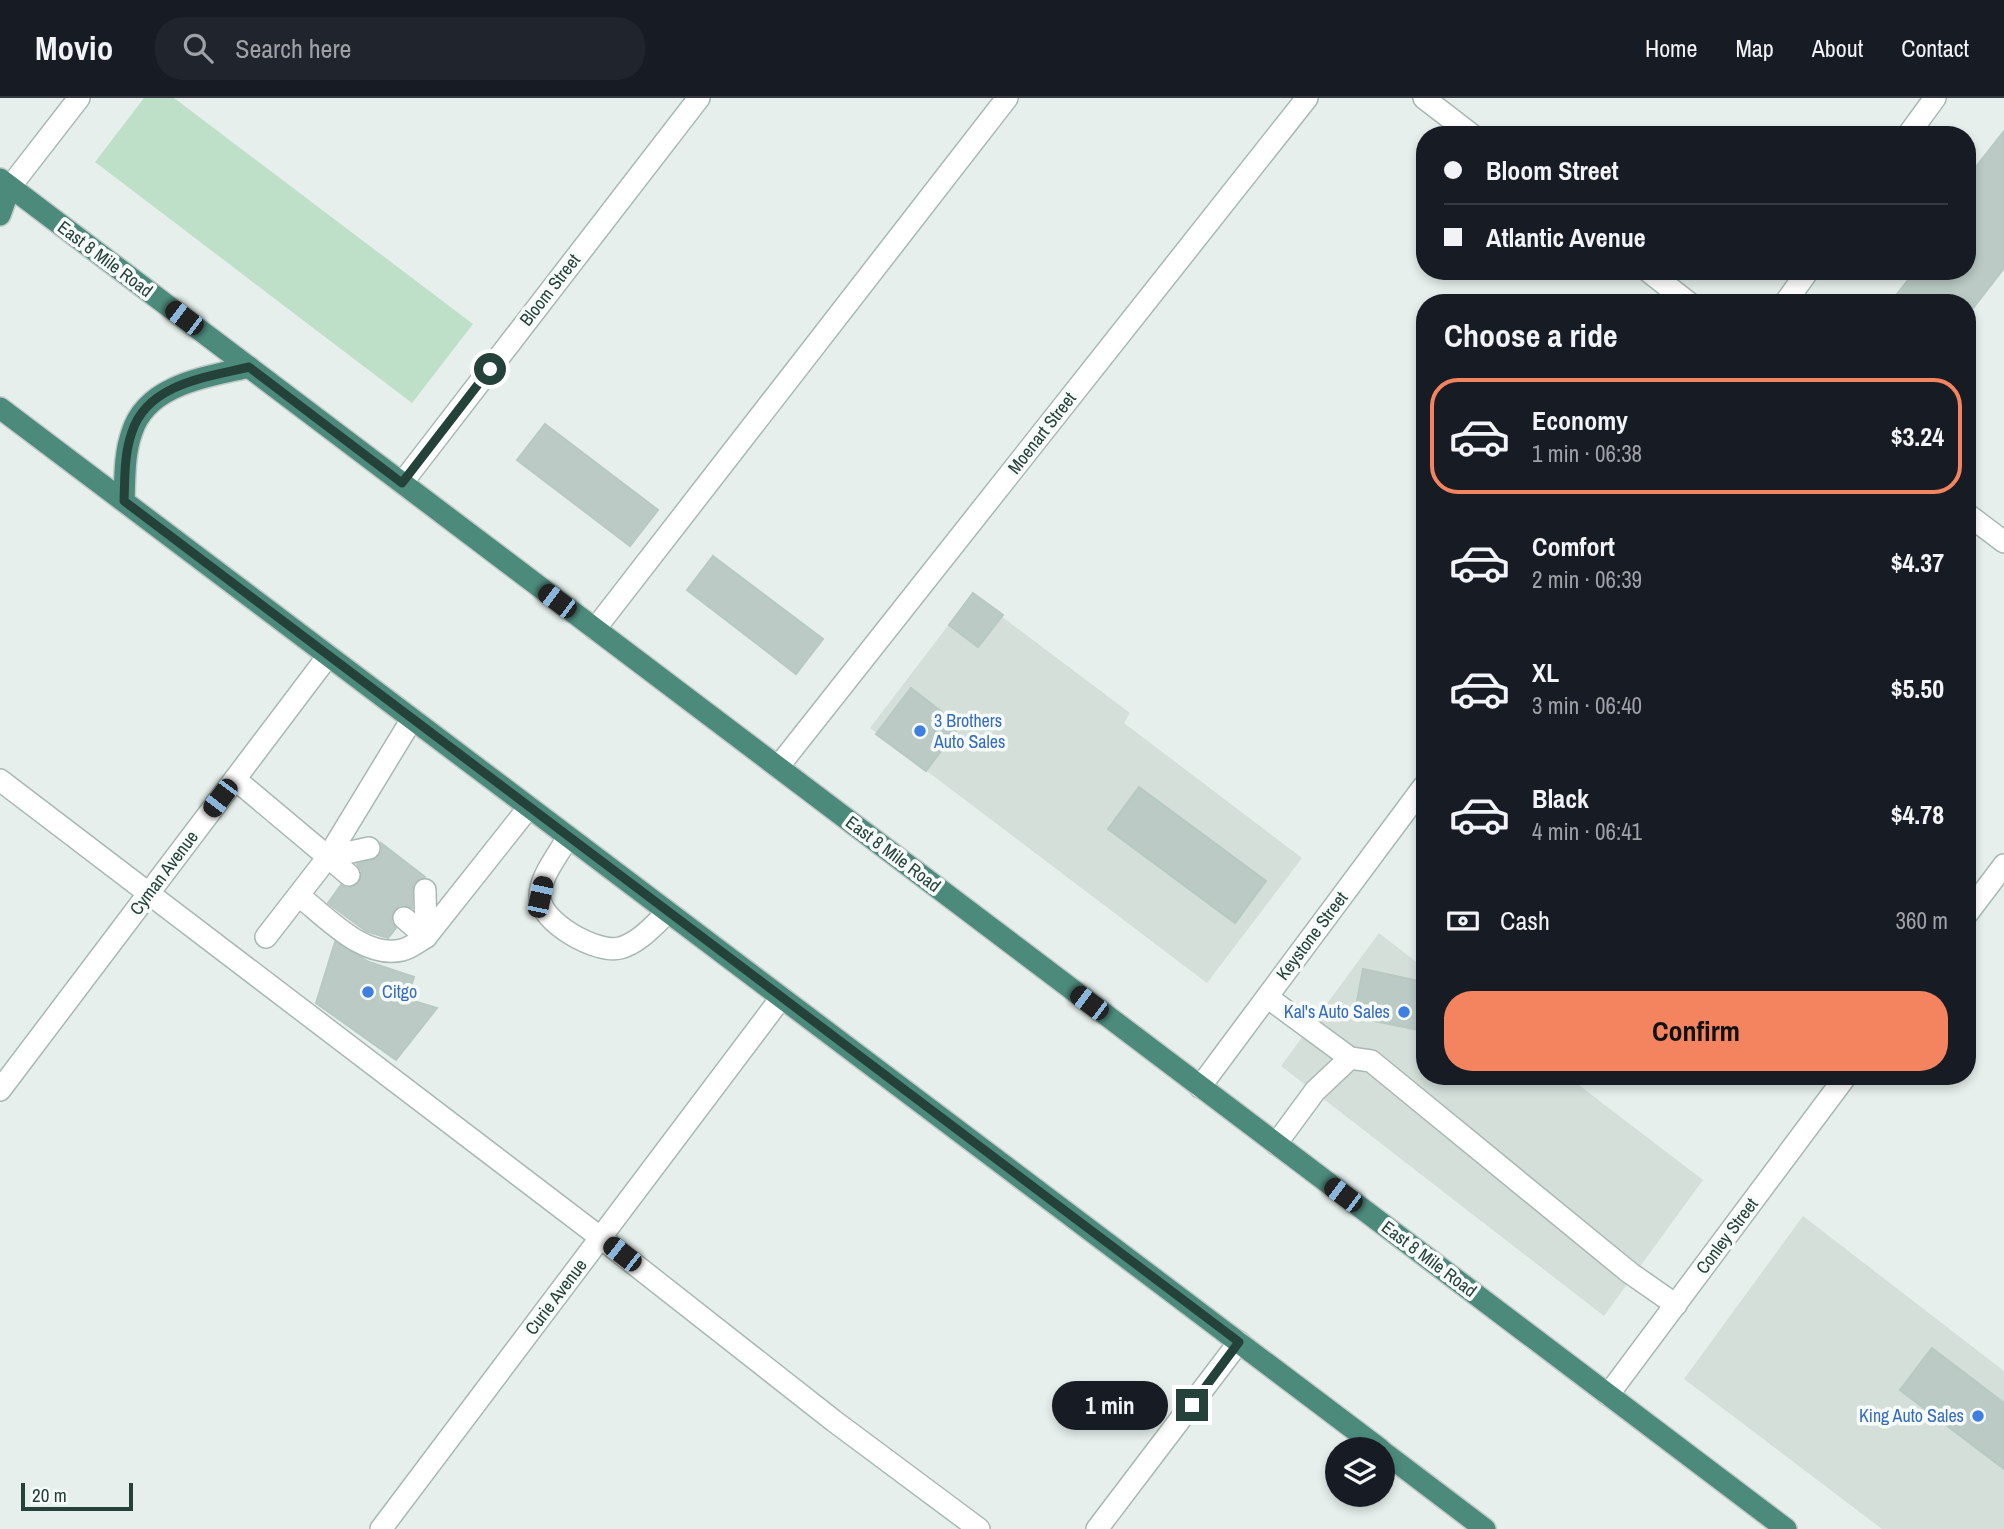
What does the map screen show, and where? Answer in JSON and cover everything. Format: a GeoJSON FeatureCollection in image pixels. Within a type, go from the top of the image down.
{"type":"FeatureCollection","features":[{"type":"Feature","properties":{"kind":"highway"},"geometry":{"type":"LineString","coordinates":[[0,215],[5,183]]}},
{"type":"Feature","properties":{"kind":"highway","name":"East 8 Mile Road"},"geometry":{"type":"LineString","coordinates":[[5,183],[1786,1529]]}},
{"type":"Feature","properties":{"kind":"highway"},"geometry":{"type":"LineString","coordinates":[[124,501],[126,456],[132,429],[144,411],[163,394],[188,382],[249,367]]}},
{"type":"Feature","properties":{"kind":"highway"},"geometry":{"type":"LineString","coordinates":[[0,408],[1364,1437]]}},
{"type":"Feature","properties":{"kind":"highway"},"geometry":{"type":"LineString","coordinates":[[1395,1461],[1485,1529]]}},
{"type":"Feature","properties":{"kind":"street"},"geometry":{"type":"LineString","coordinates":[[5,183],[79,98]]}},
{"type":"Feature","properties":{"kind":"street","name":"Bloom Street"},"geometry":{"type":"LineString","coordinates":[[402,483],[699,98]]}},
{"type":"Feature","properties":{"kind":"street"},"geometry":{"type":"LineString","coordinates":[[595,629],[1007,98]]}},
{"type":"Feature","properties":{"kind":"street","name":"Moenart Street"},"geometry":{"type":"LineString","coordinates":[[778,767],[1307,98]]}},
{"type":"Feature","properties":{"kind":"street"},"geometry":{"type":"LineString","coordinates":[[1424,98],[1460,126]]}},
{"type":"Feature","properties":{"kind":"street"},"geometry":{"type":"LineString","coordinates":[[1915,126],[1935,98]]}},
{"type":"Feature","properties":{"kind":"street"},"geometry":{"type":"LineString","coordinates":[[1660,280],[1677,294]]}},
{"type":"Feature","properties":{"kind":"street"},"geometry":{"type":"LineString","coordinates":[[1976,521],[2004,542]]}},
{"type":"Feature","properties":{"kind":"street","name":"Cyman Avenue"},"geometry":{"type":"LineString","coordinates":[[0,1090],[328,656]]}},
{"type":"Feature","properties":{"kind":"street"},"geometry":{"type":"LineString","coordinates":[[266,937],[328,857],[412,719]]}},
{"type":"Feature","properties":{"kind":"street"},"geometry":{"type":"LineString","coordinates":[[235,779],[349,875]]}},
{"type":"Feature","properties":{"kind":"street"},"geometry":{"type":"LineString","coordinates":[[0,780],[601,1238],[834,1421],[979,1529]]}},
{"type":"Feature","properties":{"kind":"street","name":"Keystone Street"},"geometry":{"type":"LineString","coordinates":[[1200,1087],[1416,797]]}},
{"type":"Feature","properties":{"kind":"street"},"geometry":{"type":"LineString","coordinates":[[299,896],[360,944],[384,951],[404,950],[426,937],[529,807]]}},
{"type":"Feature","properties":{"kind":"street"},"geometry":{"type":"LineString","coordinates":[[568,837],[543,882],[540,897],[542,907],[567,931],[587,944],[606,950],[621,948],[640,937],[668,912]]}},
{"type":"Feature","properties":{"kind":"street"},"geometry":{"type":"LineString","coordinates":[[328,857],[369,848]]}},
{"type":"Feature","properties":{"kind":"street"},"geometry":{"type":"LineString","coordinates":[[1976,902],[2004,865]]}},
{"type":"Feature","properties":{"kind":"street"},"geometry":{"type":"LineString","coordinates":[[425,890],[426,937]]}},
{"type":"Feature","properties":{"kind":"street"},"geometry":{"type":"LineString","coordinates":[[404,918],[426,937]]}},
{"type":"Feature","properties":{"kind":"street"},"geometry":{"type":"LineString","coordinates":[[1267,997],[1350,1058],[1371,1061],[1630,1273],[1676,1305]]}},
{"type":"Feature","properties":{"kind":"street","name":"Curie Avenue"},"geometry":{"type":"LineString","coordinates":[[381,1529],[781,998]]}},
{"type":"Feature","properties":{"kind":"street"},"geometry":{"type":"LineString","coordinates":[[1276,1144],[1315,1091],[1350,1058]]}},
{"type":"Feature","properties":{"kind":"street","name":"Conley Street"},"geometry":{"type":"LineString","coordinates":[[1608,1395],[1839,1085]]}},
{"type":"Feature","properties":{"kind":"street"},"geometry":{"type":"LineString","coordinates":[[1097,1529],[1239,1342]]}},
{"type":"Feature","properties":{"kind":"shaded area"},"geometry":{"type":"Polygon","coordinates":[[[972,594],[1130,713],[1124,723],[1302,858],[1207,983],[870,728],[972,594]]]}},
{"type":"Feature","properties":{"kind":"shaded area"},"geometry":{"type":"Polygon","coordinates":[[[1379,933],[1416,962],[1416,1085],[1579,1085],[1703,1180],[1604,1316],[1281,1066],[1379,933]]]}},
{"type":"Feature","properties":{"kind":"shaded area"},"geometry":{"type":"Polygon","coordinates":[[[1803,1216],[2004,1371],[2004,1529],[1882,1529],[1684,1379],[1803,1216]]]}},
{"type":"Feature","properties":{"kind":"green space"},"geometry":{"type":"Polygon","coordinates":[[[144,98],[174,98],[473,324],[412,403],[95,162],[144,98]]]}},
{"type":"Feature","properties":{"kind":"building"},"geometry":{"type":"Polygon","coordinates":[[[2004,131],[2004,268],[1976,304],[1976,294],[1897,294],[1908,280],[1976,280],[1976,167],[2004,131]]]}},
{"type":"Feature","properties":{"kind":"building"},"geometry":{"type":"Polygon","coordinates":[[[545,424],[658,510],[630,546],[517,460],[545,424]]]}},
{"type":"Feature","properties":{"kind":"building"},"geometry":{"type":"Polygon","coordinates":[[[713,556],[823,639],[796,674],[687,590],[713,556]]]}},
{"type":"Feature","properties":{"kind":"building"},"geometry":{"type":"Polygon","coordinates":[[[973,593],[1003,615],[978,647],[949,625],[973,593]]]}},
{"type":"Feature","properties":{"kind":"building"},"geometry":{"type":"Polygon","coordinates":[[[911,688],[960,726],[926,771],[876,734],[911,688]]]}},
{"type":"Feature","properties":{"kind":"building"},"geometry":{"type":"Polygon","coordinates":[[[1139,787],[1266,881],[1235,923],[1108,829],[1139,787]]]}},
{"type":"Feature","properties":{"kind":"building"},"geometry":{"type":"Polygon","coordinates":[[[381,843],[425,877],[413,884],[412,908],[400,905],[394,910],[391,922],[396,928],[388,938],[366,931],[328,903],[341,885],[347,888],[358,884],[362,871],[357,864],[377,858],[382,851],[381,843]]]}},
{"type":"Feature","properties":{"kind":"building"},"geometry":{"type":"Polygon","coordinates":[[[335,942],[369,962],[414,977],[407,999],[437,1008],[396,1060],[316,1003],[335,942]]]}},
{"type":"Feature","properties":{"kind":"building"},"geometry":{"type":"Polygon","coordinates":[[[1363,969],[1416,980],[1416,1029],[1354,1017],[1363,969]]]}},
{"type":"Feature","properties":{"kind":"building"},"geometry":{"type":"Polygon","coordinates":[[[1932,1348],[2004,1403],[2004,1469],[1900,1390],[1932,1348]]]}},
{"type":"Feature","properties":{"kind":"place","name":"3 Brothers Auto Sales"},"geometry":{"type":"Point","coordinates":[920,731]}},
{"type":"Feature","properties":{"kind":"place","name":"Citgo"},"geometry":{"type":"Point","coordinates":[368,992]}},
{"type":"Feature","properties":{"kind":"place","name":"Kal's Auto Sales"},"geometry":{"type":"Point","coordinates":[1404,1012]}},
{"type":"Feature","properties":{"kind":"place","name":"King Auto Sales"},"geometry":{"type":"Point","coordinates":[1978,1416]}},
{"type":"Feature","properties":{"kind":"route"},"geometry":{"type":"LineString","coordinates":[[490,369],[402,483],[249,367],[188,382],[163,394],[144,411],[132,429],[126,456],[124,501],[1239,1342],[1192,1405]]}}]}
